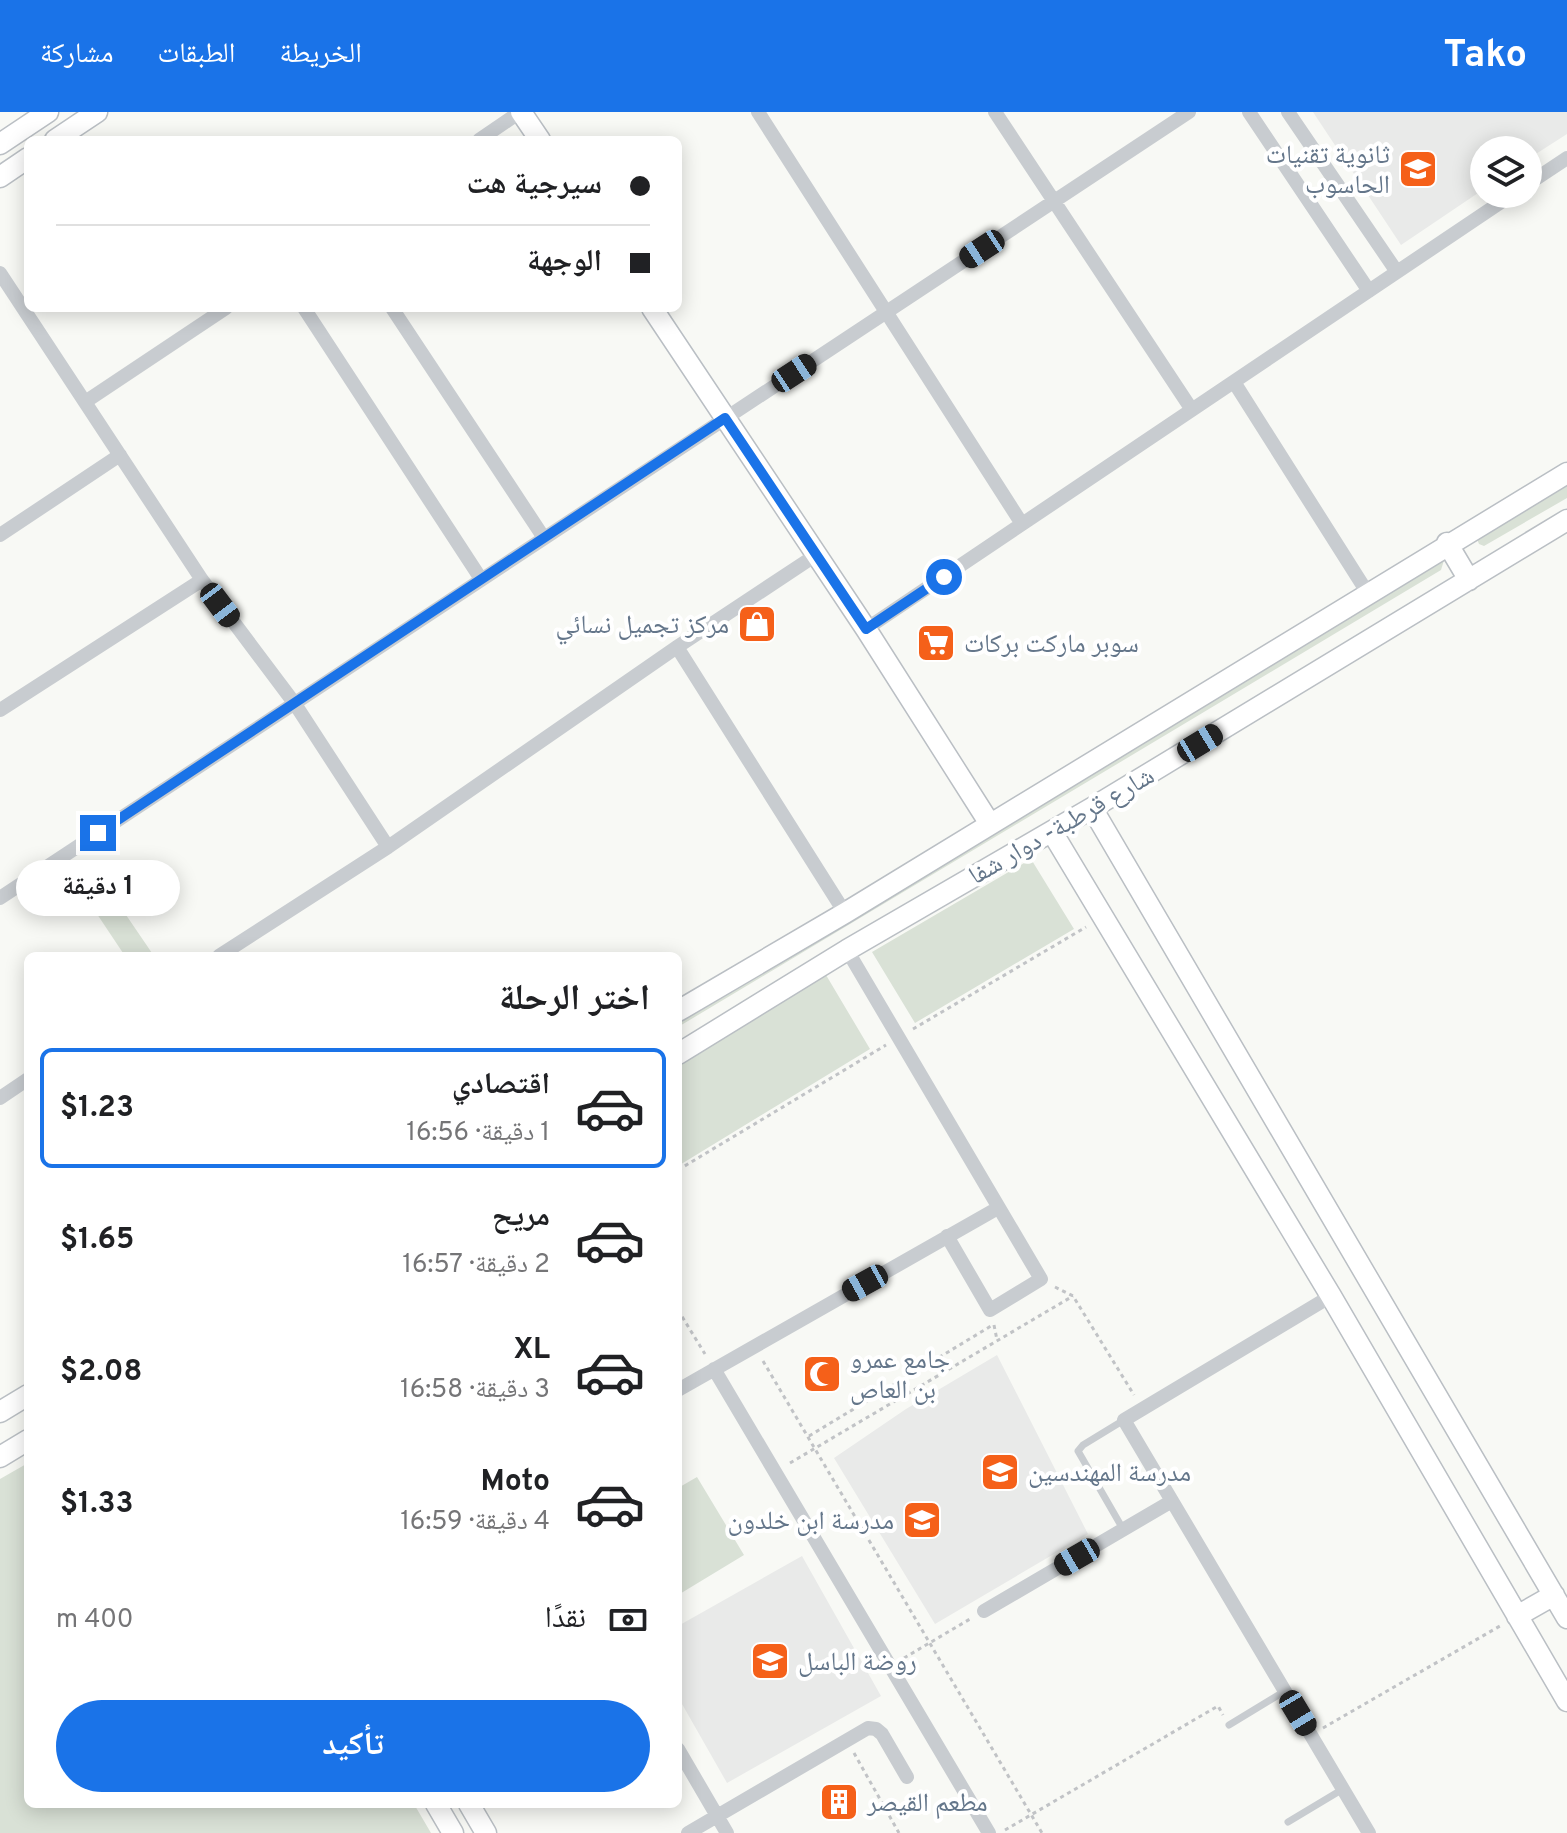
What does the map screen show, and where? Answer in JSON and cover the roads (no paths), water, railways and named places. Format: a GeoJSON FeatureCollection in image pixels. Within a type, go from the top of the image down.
{"type":"FeatureCollection","features":[{"type":"Feature","properties":{"kind":"street"},"geometry":{"type":"LineString","coordinates":[[0,144],[48,112]]}},
{"type":"Feature","properties":{"kind":"street"},"geometry":{"type":"LineString","coordinates":[[61,136],[96,112]]}},
{"type":"Feature","properties":{"kind":"street"},"geometry":{"type":"LineString","coordinates":[[485,136],[521,112],[537,136]]}},
{"type":"Feature","properties":{"kind":"street"},"geometry":{"type":"LineString","coordinates":[[758,112],[1022,524]]}},
{"type":"Feature","properties":{"kind":"street"},"geometry":{"type":"LineString","coordinates":[[995,112],[1192,410]]}},
{"type":"Feature","properties":{"kind":"street"},"geometry":{"type":"LineString","coordinates":[[0,898],[1189,112]]}},
{"type":"Feature","properties":{"kind":"street"},"geometry":{"type":"LineString","coordinates":[[1249,112],[1369,291]]}},
{"type":"Feature","properties":{"kind":"street"},"geometry":{"type":"LineString","coordinates":[[1288,112],[1397,272]]}},
{"type":"Feature","properties":{"kind":"street"},"geometry":{"type":"LineString","coordinates":[[1542,175],[1567,158]]}},
{"type":"Feature","properties":{"kind":"street"},"geometry":{"type":"LineString","coordinates":[[0,177],[24,161]]}},
{"type":"Feature","properties":{"kind":"street"},"geometry":{"type":"LineString","coordinates":[[866,629],[1492,208]]}},
{"type":"Feature","properties":{"kind":"street"},"geometry":{"type":"LineString","coordinates":[[0,273],[24,309]]}},
{"type":"Feature","properties":{"kind":"street"},"geometry":{"type":"LineString","coordinates":[[26,312],[202,580],[295,704],[388,847]]}},
{"type":"Feature","properties":{"kind":"street"},"geometry":{"type":"LineString","coordinates":[[85,402],[220,312]]}},
{"type":"Feature","properties":{"kind":"street"},"geometry":{"type":"LineString","coordinates":[[307,312],[481,579]]}},
{"type":"Feature","properties":{"kind":"street"},"geometry":{"type":"LineString","coordinates":[[395,312],[544,538]]}},
{"type":"Feature","properties":{"kind":"street"},"geometry":{"type":"LineString","coordinates":[[655,312],[866,629],[990,824]]}},
{"type":"Feature","properties":{"kind":"street"},"geometry":{"type":"LineString","coordinates":[[1234,382],[1367,592]]}},
{"type":"Feature","properties":{"kind":"street"},"geometry":{"type":"LineString","coordinates":[[0,535],[120,455]]}},
{"type":"Feature","properties":{"kind":"street"},"geometry":{"type":"LineString","coordinates":[[682,1009],[845,913],[1447,543],[1567,473]]}},
{"type":"Feature","properties":{"kind":"street","name":"شارع قرطبة- دوار شفا"},"geometry":{"type":"LineString","coordinates":[[682,1052],[1567,520]]}},
{"type":"Feature","properties":{"kind":"street"},"geometry":{"type":"LineString","coordinates":[[1447,543],[1469,580]]}},
{"type":"Feature","properties":{"kind":"street"},"geometry":{"type":"LineString","coordinates":[[225,952],[388,847],[816,555]]}},
{"type":"Feature","properties":{"kind":"street"},"geometry":{"type":"LineString","coordinates":[[0,710],[202,580]]}},
{"type":"Feature","properties":{"kind":"street"},"geometry":{"type":"LineString","coordinates":[[677,647],[845,913]]}},
{"type":"Feature","properties":{"kind":"street"},"geometry":{"type":"LineString","coordinates":[[1092,808],[1567,1618]]}},
{"type":"Feature","properties":{"kind":"street"},"geometry":{"type":"LineString","coordinates":[[1052,832],[1331,1296],[1567,1701]]}},
{"type":"Feature","properties":{"kind":"street"},"geometry":{"type":"LineString","coordinates":[[847,950],[1041,1279],[990,1310],[947,1236]]}},
{"type":"Feature","properties":{"kind":"street"},"geometry":{"type":"LineString","coordinates":[[682,1017],[698,1042]]}},
{"type":"Feature","properties":{"kind":"street"},"geometry":{"type":"LineString","coordinates":[[0,1098],[24,1082]]}},
{"type":"Feature","properties":{"kind":"street"},"geometry":{"type":"LineString","coordinates":[[682,1388],[998,1208]]}},
{"type":"Feature","properties":{"kind":"street"},"geometry":{"type":"LineString","coordinates":[[1331,1296],[1124,1420],[1369,1833]]}},
{"type":"Feature","properties":{"kind":"street"},"geometry":{"type":"LineString","coordinates":[[714,1369],[989,1833]]}},
{"type":"Feature","properties":{"kind":"street"},"geometry":{"type":"LineString","coordinates":[[0,1412],[24,1397]]}},
{"type":"Feature","properties":{"kind":"street"},"geometry":{"type":"LineString","coordinates":[[0,1457],[24,1442]]}},
{"type":"Feature","properties":{"kind":"street"},"geometry":{"type":"LineString","coordinates":[[984,1611],[1172,1501]]}},
{"type":"Feature","properties":{"kind":"street"},"geometry":{"type":"LineString","coordinates":[[1517,1616],[1554,1595]]}},
{"type":"Feature","properties":{"kind":"street"},"geometry":{"type":"LineString","coordinates":[[688,1833],[868,1728],[882,1734],[907,1777]]}},
{"type":"Feature","properties":{"kind":"street"},"geometry":{"type":"LineString","coordinates":[[682,1756],[727,1833]]}},
{"type":"Feature","properties":{"kind":"street"},"geometry":{"type":"LineString","coordinates":[[438,1808],[453,1833]]}},
{"type":"Feature","properties":{"kind":"street"},"geometry":{"type":"LineString","coordinates":[[471,1808],[486,1833]]}},
{"type":"Feature","properties":{"kind":"lane"},"geometry":{"type":"LineString","coordinates":[[1123,1530],[1078,1451],[1124,1420]]}},
{"type":"Feature","properties":{"kind":"lane"},"geometry":{"type":"LineString","coordinates":[[1229,1725],[1285,1691]]}},
{"type":"Feature","properties":{"kind":"lane"},"geometry":{"type":"LineString","coordinates":[[1288,1822],[1343,1789]]}},
{"type":"Feature","properties":{"kind":"place","name":"ثانوية تقنيات الحاسوب"},"geometry":{"type":"Point","coordinates":[1418,169]}},
{"type":"Feature","properties":{"kind":"place","name":"مركز تجميل نسائي"},"geometry":{"type":"Point","coordinates":[757,624]}},
{"type":"Feature","properties":{"kind":"place","name":"سوبر ماركت بركات"},"geometry":{"type":"Point","coordinates":[936,643]}},
{"type":"Feature","properties":{"kind":"place","name":"جامع عمرو بن العاص"},"geometry":{"type":"Point","coordinates":[822,1374]}},
{"type":"Feature","properties":{"kind":"place","name":"مدرسة المهندسين"},"geometry":{"type":"Point","coordinates":[1000,1472]}},
{"type":"Feature","properties":{"kind":"place","name":"مدرسة ابن خلدون"},"geometry":{"type":"Point","coordinates":[922,1520]}},
{"type":"Feature","properties":{"kind":"place","name":"روضة الباسل"},"geometry":{"type":"Point","coordinates":[770,1661]}},
{"type":"Feature","properties":{"kind":"place","name":"مطعم القيصر"},"geometry":{"type":"Point","coordinates":[839,1802]}}]}
